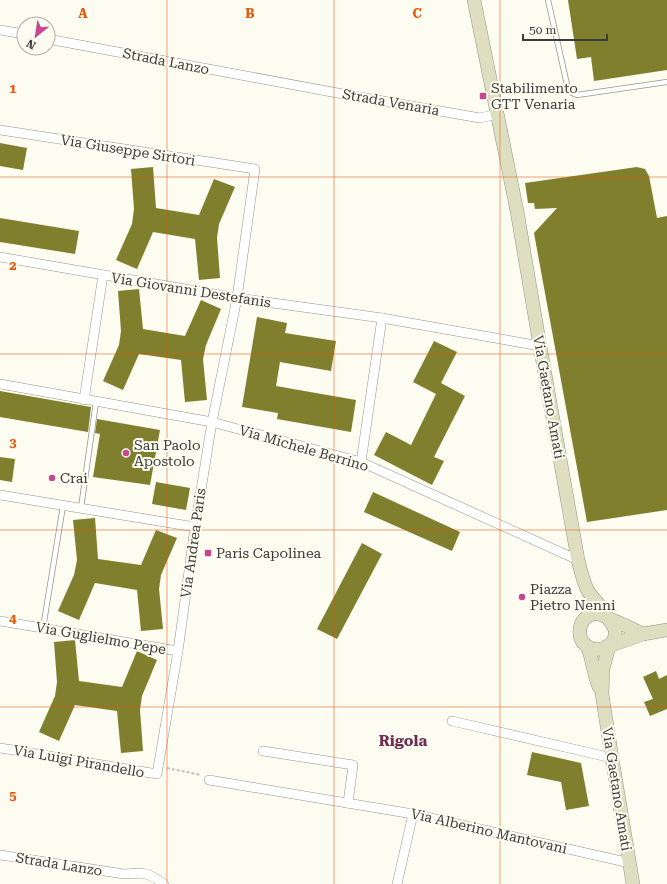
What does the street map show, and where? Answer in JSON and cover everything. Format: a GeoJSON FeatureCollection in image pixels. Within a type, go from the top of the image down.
{"type":"FeatureCollection","features":[{"type":"Feature","properties":{"kind":"street"},"geometry":{"type":"LineString","coordinates":[[474,0],[497,114]]}},
{"type":"Feature","properties":{"kind":"street"},"geometry":{"type":"LineString","coordinates":[[0,30],[16,33]]}},
{"type":"Feature","properties":{"kind":"street","name":"Strada Lanzo"},"geometry":{"type":"LineString","coordinates":[[56,40],[284,83]]}},
{"type":"Feature","properties":{"kind":"street","name":"Strada Venaria"},"geometry":{"type":"LineString","coordinates":[[284,83],[480,118],[497,114]]}},
{"type":"Feature","properties":{"kind":"street","name":"Via Gaetano Amati"},"geometry":{"type":"LineString","coordinates":[[497,114],[515,202],[578,560],[587,590],[586,618]]}},
{"type":"Feature","properties":{"kind":"street","name":"Via Giuseppe Sirtori"},"geometry":{"type":"LineString","coordinates":[[0,130],[255,169]]}},
{"type":"Feature","properties":{"kind":"street","name":"Via Andrea Paris"},"geometry":{"type":"LineString","coordinates":[[158,771],[178,651],[195,527],[212,422],[237,298],[255,169]]}},
{"type":"Feature","properties":{"kind":"street","name":"Via Giovanni Destefanis"},"geometry":{"type":"LineString","coordinates":[[0,257],[237,298],[382,318],[540,346]]}},
{"type":"Feature","properties":{"kind":"street"},"geometry":{"type":"LineString","coordinates":[[84,400],[103,275]]}},
{"type":"Feature","properties":{"kind":"street"},"geometry":{"type":"LineString","coordinates":[[361,462],[382,318]]}},
{"type":"Feature","properties":{"kind":"street","name":"Via Michele Berrino"},"geometry":{"type":"LineString","coordinates":[[0,384],[212,422],[361,462],[578,560]]}},
{"type":"Feature","properties":{"kind":"street"},"geometry":{"type":"LineString","coordinates":[[0,495],[195,527]]}},
{"type":"Feature","properties":{"kind":"street","name":"Via Gaetano Amati"},"geometry":{"type":"LineString","coordinates":[[587,590],[600,605],[607,617]]}},
{"type":"Feature","properties":{"kind":"street"},"geometry":{"type":"LineString","coordinates":[[643,634],[600,614],[595,614],[586,618],[580,625],[579,630],[582,642],[586,646],[598,650],[643,634],[667,630]]}},
{"type":"Feature","properties":{"kind":"street"},"geometry":{"type":"LineString","coordinates":[[607,617],[615,630],[609,646]]}},
{"type":"Feature","properties":{"kind":"street","name":"Via Guglielmo Pepe"},"geometry":{"type":"LineString","coordinates":[[0,621],[178,651]]}},
{"type":"Feature","properties":{"kind":"street","name":"Via Gaetano Amati"},"geometry":{"type":"LineString","coordinates":[[586,646],[590,654],[596,680],[602,694]]}},
{"type":"Feature","properties":{"kind":"street","name":"Via Gaetano Amati"},"geometry":{"type":"LineString","coordinates":[[609,646],[603,669],[602,694],[633,884]]}},
{"type":"Feature","properties":{"kind":"street"},"geometry":{"type":"LineString","coordinates":[[452,722],[612,758]]}},
{"type":"Feature","properties":{"kind":"street","name":"Via Luigi Pirandello"},"geometry":{"type":"LineString","coordinates":[[0,748],[158,771]]}},
{"type":"Feature","properties":{"kind":"street"},"geometry":{"type":"LineString","coordinates":[[263,751],[353,765],[348,803]]}},
{"type":"Feature","properties":{"kind":"street","name":"Via Alberino Mantovani"},"geometry":{"type":"LineString","coordinates":[[209,780],[413,814],[630,863]]}},
{"type":"Feature","properties":{"kind":"street"},"geometry":{"type":"LineString","coordinates":[[397,884],[413,814]]}},
{"type":"Feature","properties":{"kind":"street","name":"Strada Lanzo"},"geometry":{"type":"LineString","coordinates":[[0,855],[124,874],[148,874],[164,884]]}},
{"type":"Feature","properties":{"kind":"lane"},"geometry":{"type":"LineString","coordinates":[[548,0],[568,89],[572,93],[576,95],[667,82]]}},
{"type":"Feature","properties":{"kind":"lane"},"geometry":{"type":"LineString","coordinates":[[81,508],[96,402]]}},
{"type":"Feature","properties":{"kind":"lane"},"geometry":{"type":"LineString","coordinates":[[43,628],[63,506]]}},
{"type":"Feature","properties":{"kind":"path"},"geometry":{"type":"LineString","coordinates":[[158,771],[204,776],[209,780]]}},
{"type":"Feature","properties":{"kind":"building"},"geometry":{"type":"Polygon","coordinates":[[[568,0],[667,0],[667,70],[594,81],[591,57],[577,59],[568,0]]]}},
{"type":"Feature","properties":{"kind":"building"},"geometry":{"type":"Polygon","coordinates":[[[0,143],[27,148],[23,170],[0,166],[0,143]]]}},
{"type":"Feature","properties":{"kind":"building"},"geometry":{"type":"Polygon","coordinates":[[[153,167],[156,208],[199,215],[214,179],[235,187],[219,224],[217,238],[220,278],[199,280],[195,239],[153,232],[137,269],[116,260],[132,224],[134,209],[131,169],[153,167]]]}},
{"type":"Feature","properties":{"kind":"building"},"geometry":{"type":"Polygon","coordinates":[[[637,167],[645,169],[649,176],[657,218],[667,216],[667,510],[587,522],[534,233],[557,208],[535,209],[534,203],[528,203],[525,183],[637,167]]]}},
{"type":"Feature","properties":{"kind":"building"},"geometry":{"type":"Polygon","coordinates":[[[0,218],[79,231],[75,254],[0,242],[0,218]]]}},
{"type":"Feature","properties":{"kind":"building"},"geometry":{"type":"Polygon","coordinates":[[[139,289],[143,329],[185,336],[201,300],[221,309],[206,345],[203,359],[207,400],[185,402],[181,360],[139,354],[123,390],[103,381],[119,345],[121,331],[118,291],[139,289]]]}},
{"type":"Feature","properties":{"kind":"building"},"geometry":{"type":"Polygon","coordinates":[[[257,317],[287,323],[285,333],[336,341],[331,371],[280,362],[276,386],[356,400],[351,432],[277,419],[278,413],[242,407],[257,317]]]}},
{"type":"Feature","properties":{"kind":"building"},"geometry":{"type":"Polygon","coordinates":[[[434,341],[457,352],[441,383],[465,396],[434,457],[444,461],[432,485],[374,455],[386,432],[411,445],[436,394],[413,382],[434,341]]]}},
{"type":"Feature","properties":{"kind":"building"},"geometry":{"type":"Polygon","coordinates":[[[0,391],[91,407],[88,432],[0,417],[0,391]]]}},
{"type":"Feature","properties":{"kind":"building","name":"San Paolo Apostolo"},"geometry":{"type":"Polygon","coordinates":[[[97,419],[160,430],[150,485],[93,477],[100,434],[95,433],[97,419]]]}},
{"type":"Feature","properties":{"kind":"building"},"geometry":{"type":"Polygon","coordinates":[[[0,457],[15,459],[12,482],[0,480],[0,457]]]}},
{"type":"Feature","properties":{"kind":"building"},"geometry":{"type":"Polygon","coordinates":[[[156,482],[190,488],[186,510],[152,504],[156,482]]]}},
{"type":"Feature","properties":{"kind":"building"},"geometry":{"type":"Polygon","coordinates":[[[373,492],[460,532],[452,551],[364,512],[373,492]]]}},
{"type":"Feature","properties":{"kind":"building"},"geometry":{"type":"Polygon","coordinates":[[[95,518],[98,559],[141,565],[156,530],[177,538],[161,575],[159,589],[163,629],[141,631],[137,590],[95,583],[79,620],[58,611],[74,575],[77,560],[73,520],[95,518]]]}},
{"type":"Feature","properties":{"kind":"building"},"geometry":{"type":"Polygon","coordinates":[[[362,543],[382,554],[337,639],[317,629],[362,543]]]}},
{"type":"Feature","properties":{"kind":"building"},"geometry":{"type":"Polygon","coordinates":[[[75,640],[79,681],[122,687],[137,651],[157,660],[142,696],[140,710],[143,751],[121,753],[117,711],[75,705],[59,741],[39,732],[55,696],[57,682],[54,642],[75,640]]]}},
{"type":"Feature","properties":{"kind":"building"},"geometry":{"type":"Polygon","coordinates":[[[656,671],[659,679],[667,675],[667,709],[650,716],[644,702],[653,699],[643,677],[656,671]]]}},
{"type":"Feature","properties":{"kind":"building"},"geometry":{"type":"Polygon","coordinates":[[[532,752],[581,763],[589,806],[566,810],[561,782],[527,775],[532,752]]]}},
{"type":"Feature","properties":{"kind":"place","name":"Stabilimento GTT Venaria"},"geometry":{"type":"Point","coordinates":[483,96]}},
{"type":"Feature","properties":{"kind":"place","name":"San Paolo Apostolo"},"geometry":{"type":"Point","coordinates":[126,453]}},
{"type":"Feature","properties":{"kind":"place","name":"Crai"},"geometry":{"type":"Point","coordinates":[52,478]}},
{"type":"Feature","properties":{"kind":"place","name":"Paris Capolinea"},"geometry":{"type":"Point","coordinates":[208,553]}},
{"type":"Feature","properties":{"kind":"place","name":"Piazza Pietro Nenni"},"geometry":{"type":"Point","coordinates":[522,597]}},
{"type":"Feature","properties":{"kind":"district","name":"Rigola"},"geometry":{"type":"Point","coordinates":[403,741]}}]}
